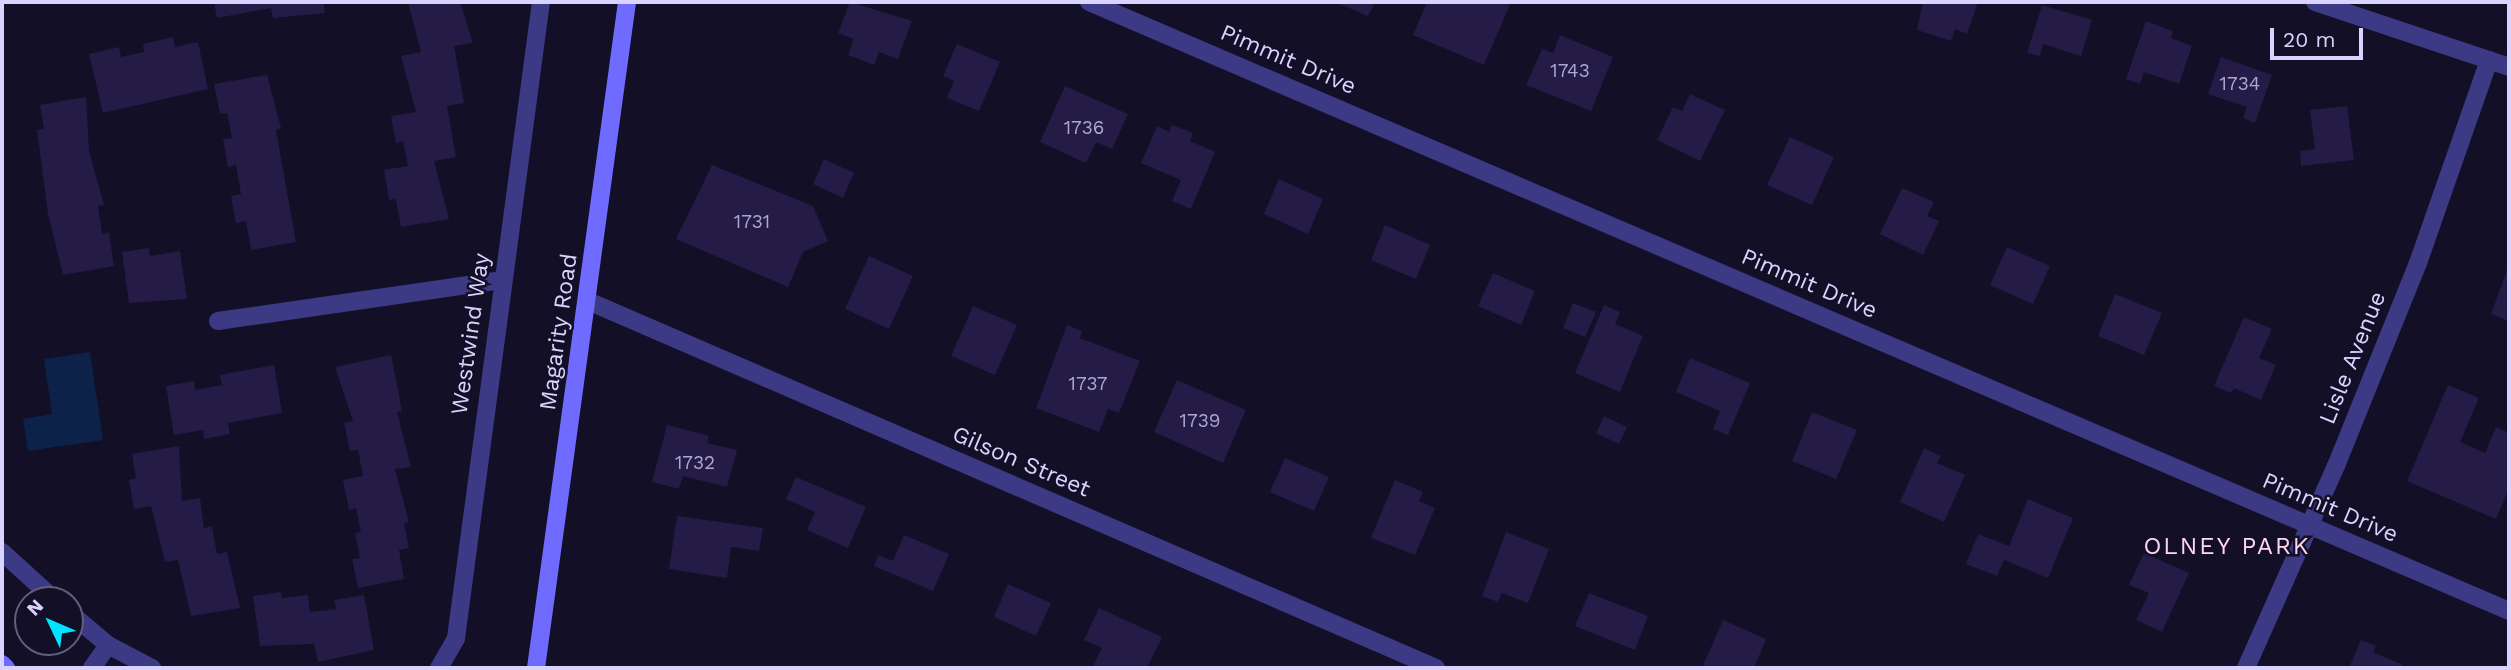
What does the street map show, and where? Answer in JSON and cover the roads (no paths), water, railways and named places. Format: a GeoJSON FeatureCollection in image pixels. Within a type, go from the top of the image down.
{"type":"FeatureCollection","features":[{"type":"Feature","properties":{"kind":"main road","name":"Magarity Road"},"geometry":{"type":"LineString","coordinates":[[536,668],[627,2]]}},
{"type":"Feature","properties":{"kind":"main road"},"geometry":{"type":"LineString","coordinates":[[2,664],[6,668]]}},
{"type":"Feature","properties":{"kind":"street","name":"Westwind Way"},"geometry":{"type":"LineString","coordinates":[[439,668],[456,638],[541,2]]}},
{"type":"Feature","properties":{"kind":"street","name":"Pimmit Drive"},"geometry":{"type":"LineString","coordinates":[[1089,2],[2509,611]]}},
{"type":"Feature","properties":{"kind":"street"},"geometry":{"type":"LineString","coordinates":[[2315,2],[2509,66]]}},
{"type":"Feature","properties":{"kind":"street","name":"Lisle Avenue"},"geometry":{"type":"LineString","coordinates":[[2246,668],[2309,526],[2417,263],[2489,60]]}},
{"type":"Feature","properties":{"kind":"street"},"geometry":{"type":"LineString","coordinates":[[218,321],[503,281]]}},
{"type":"Feature","properties":{"kind":"street","name":"Gilson Street"},"geometry":{"type":"LineString","coordinates":[[588,301],[1436,668]]}},
{"type":"Feature","properties":{"kind":"street"},"geometry":{"type":"LineString","coordinates":[[2,552],[40,586]]}},
{"type":"Feature","properties":{"kind":"street"},"geometry":{"type":"LineString","coordinates":[[84,624],[108,645],[152,668]]}},
{"type":"Feature","properties":{"kind":"street"},"geometry":{"type":"LineString","coordinates":[[92,668],[108,645]]}},
{"type":"Feature","properties":{"kind":"water"},"geometry":{"type":"Polygon","coordinates":[[[90,352],[103,440],[28,451],[23,419],[52,414],[44,359],[90,352]]]}},
{"type":"Feature","properties":{"kind":"district","name":"OLNEY PARK"},"geometry":{"type":"Point","coordinates":[2227,547]}}]}
